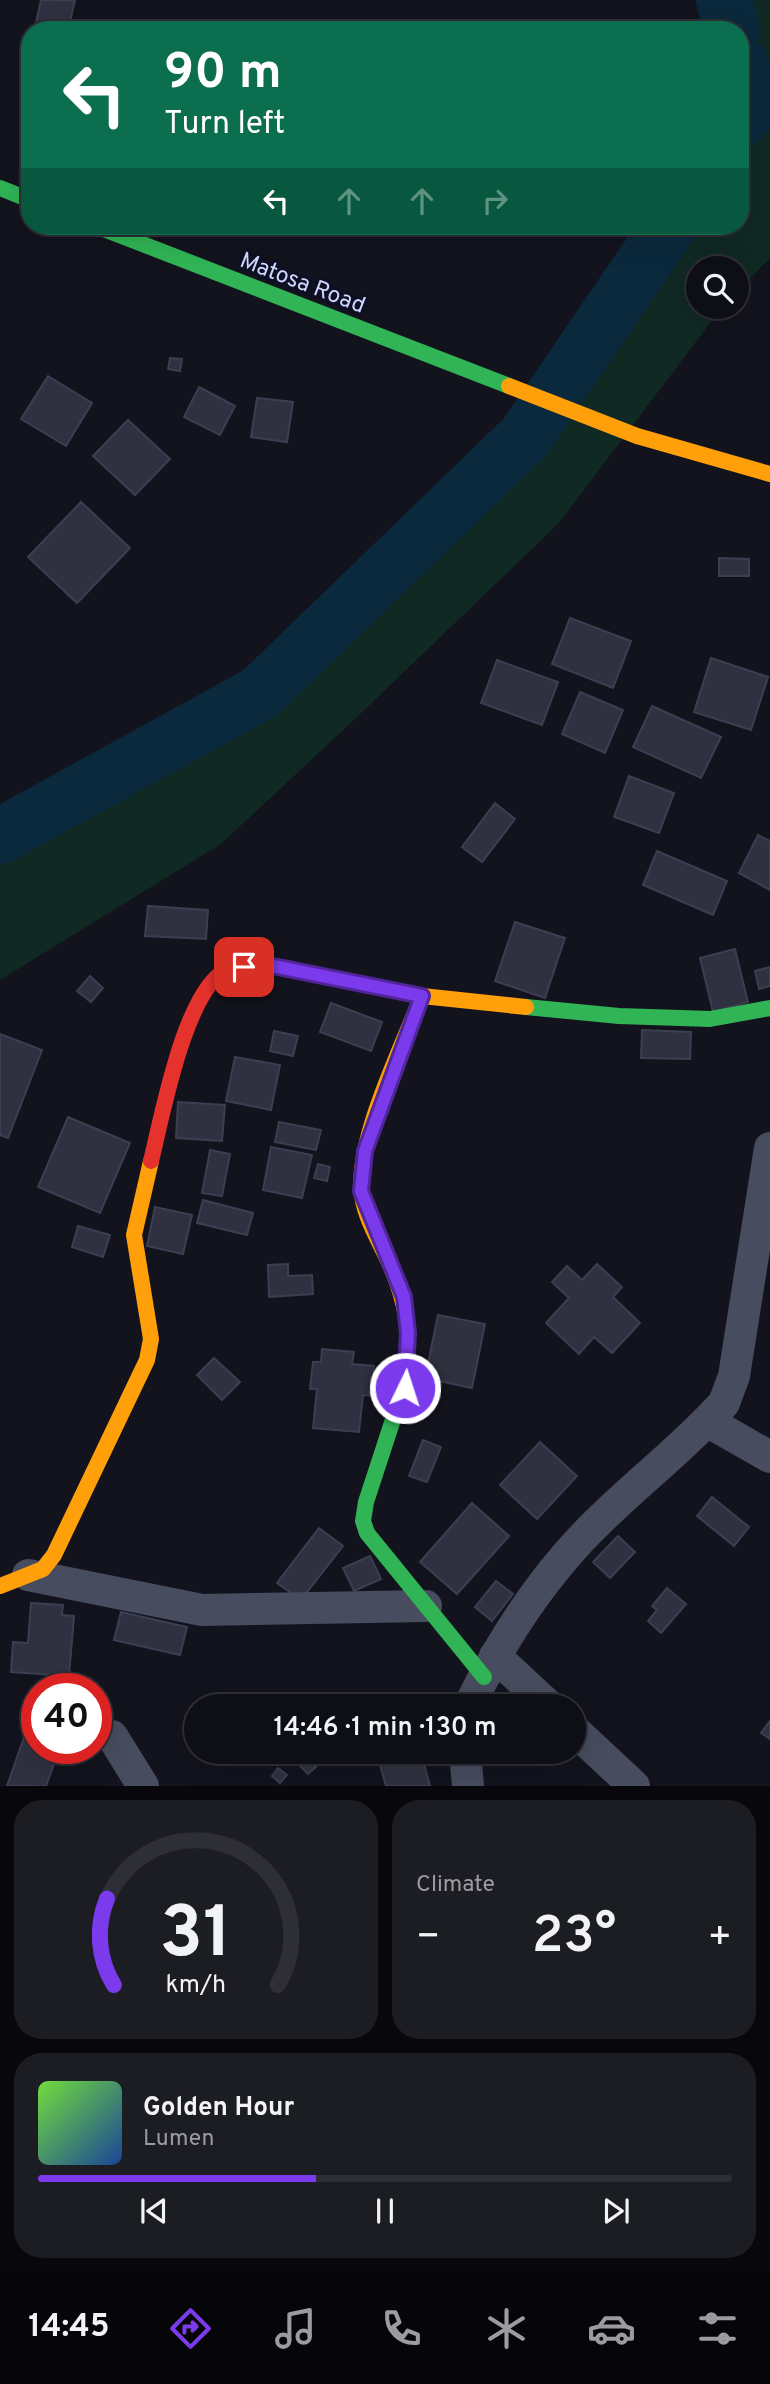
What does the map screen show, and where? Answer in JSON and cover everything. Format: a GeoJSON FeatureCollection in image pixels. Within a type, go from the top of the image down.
{"type":"FeatureCollection","features":[{"type":"Feature","properties":{"kind":"street"},"geometry":{"type":"LineString","coordinates":[[0,188],[21,196]]}},
{"type":"Feature","properties":{"kind":"street","name":"Matosa Road"},"geometry":{"type":"LineString","coordinates":[[119,235],[637,436],[770,474]]}},
{"type":"Feature","properties":{"kind":"street"},"geometry":{"type":"LineString","coordinates":[[14,1581],[43,1569],[69,1528],[147,1360],[151,1339],[134,1235],[138,1209],[179,1053],[198,998],[226,970],[263,964],[422,996],[632,1017],[710,1019],[770,1008]]}},
{"type":"Feature","properties":{"kind":"street"},"geometry":{"type":"LineString","coordinates":[[422,996],[365,1151],[361,1191],[404,1297],[408,1333],[405,1388],[366,1502],[363,1521],[367,1533],[426,1606],[489,1666],[531,1694]]}},
{"type":"Feature","properties":{"kind":"street"},"geometry":{"type":"LineString","coordinates":[[475,1694],[489,1666],[538,1587],[582,1538],[724,1403],[734,1376],[770,1148]]}},
{"type":"Feature","properties":{"kind":"street"},"geometry":{"type":"LineString","coordinates":[[707,1422],[770,1457]]}},
{"type":"Feature","properties":{"kind":"street"},"geometry":{"type":"LineString","coordinates":[[14,1581],[202,1611],[426,1606]]}},
{"type":"Feature","properties":{"kind":"street"},"geometry":{"type":"LineString","coordinates":[[112,1736],[143,1786]]}},
{"type":"Feature","properties":{"kind":"street"},"geometry":{"type":"LineString","coordinates":[[586,1741],[634,1786]]}},
{"type":"Feature","properties":{"kind":"street"},"geometry":{"type":"LineString","coordinates":[[466,1764],[468,1786]]}},
{"type":"Feature","properties":{"kind":"green space"},"geometry":{"type":"Polygon","coordinates":[[[706,0],[770,0],[770,258],[749,280],[749,256],[686,256],[686,319],[713,319],[559,523],[221,844],[0,980],[0,854],[109,758],[343,608],[652,271],[678,235],[749,235],[749,21],[711,21],[706,0]]]}},
{"type":"Feature","properties":{"kind":"building"},"geometry":{"type":"Polygon","coordinates":[[[41,0],[75,0],[70,21],[36,21],[41,0]]]}},
{"type":"Feature","properties":{"kind":"building"},"geometry":{"type":"Polygon","coordinates":[[[170,358],[182,359],[180,371],[168,369],[170,358]]]}},
{"type":"Feature","properties":{"kind":"building"},"geometry":{"type":"Polygon","coordinates":[[[48,376],[92,403],[66,446],[21,419],[48,376]]]}},
{"type":"Feature","properties":{"kind":"building"},"geometry":{"type":"Polygon","coordinates":[[[199,387],[235,406],[220,435],[184,417],[199,387]]]}},
{"type":"Feature","properties":{"kind":"building"},"geometry":{"type":"Polygon","coordinates":[[[257,398],[293,402],[287,442],[251,437],[257,398]]]}},
{"type":"Feature","properties":{"kind":"building"},"geometry":{"type":"Polygon","coordinates":[[[128,420],[170,459],[135,495],[93,456],[128,420]]]}},
{"type":"Feature","properties":{"kind":"building"},"geometry":{"type":"Polygon","coordinates":[[[81,502],[130,548],[77,603],[28,557],[81,502]]]}},
{"type":"Feature","properties":{"kind":"building"},"geometry":{"type":"Polygon","coordinates":[[[719,558],[749,559],[749,576],[719,576],[719,558]]]}},
{"type":"Feature","properties":{"kind":"building"},"geometry":{"type":"Polygon","coordinates":[[[570,618],[631,641],[613,688],[552,664],[570,618]]]}},
{"type":"Feature","properties":{"kind":"building"},"geometry":{"type":"Polygon","coordinates":[[[711,658],[768,677],[751,730],[694,712],[711,658]]]}},
{"type":"Feature","properties":{"kind":"building"},"geometry":{"type":"Polygon","coordinates":[[[497,660],[558,682],[542,725],[481,703],[497,660]]]}},
{"type":"Feature","properties":{"kind":"building"},"geometry":{"type":"Polygon","coordinates":[[[580,692],[623,710],[605,753],[562,734],[580,692]]]}},
{"type":"Feature","properties":{"kind":"building"},"geometry":{"type":"Polygon","coordinates":[[[652,706],[721,737],[701,778],[633,747],[652,706]]]}},
{"type":"Feature","properties":{"kind":"building"},"geometry":{"type":"Polygon","coordinates":[[[629,776],[674,793],[659,833],[614,817],[629,776]]]}},
{"type":"Feature","properties":{"kind":"building"},"geometry":{"type":"Polygon","coordinates":[[[495,803],[515,819],[482,862],[462,847],[495,803]]]}},
{"type":"Feature","properties":{"kind":"building"},"geometry":{"type":"Polygon","coordinates":[[[758,835],[770,841],[770,890],[739,873],[758,835]]]}},
{"type":"Feature","properties":{"kind":"building"},"geometry":{"type":"Polygon","coordinates":[[[657,851],[727,881],[713,915],[643,885],[657,851]]]}},
{"type":"Feature","properties":{"kind":"building"},"geometry":{"type":"Polygon","coordinates":[[[148,906],[208,910],[206,939],[145,936],[148,906]]]}},
{"type":"Feature","properties":{"kind":"building"},"geometry":{"type":"Polygon","coordinates":[[[515,922],[565,938],[545,998],[495,981],[515,922]]]}},
{"type":"Feature","properties":{"kind":"building"},"geometry":{"type":"Polygon","coordinates":[[[735,949],[748,1002],[713,1012],[700,958],[735,949]]]}},
{"type":"Feature","properties":{"kind":"building"},"geometry":{"type":"Polygon","coordinates":[[[770,967],[770,986],[759,989],[755,971],[770,967]]]}},
{"type":"Feature","properties":{"kind":"building"},"geometry":{"type":"Polygon","coordinates":[[[90,976],[103,988],[91,1002],[77,991],[90,976]]]}},
{"type":"Feature","properties":{"kind":"building"},"geometry":{"type":"Polygon","coordinates":[[[331,1003],[382,1022],[371,1051],[320,1032],[331,1003]]]}},
{"type":"Feature","properties":{"kind":"building"},"geometry":{"type":"Polygon","coordinates":[[[642,1030],[691,1032],[690,1059],[641,1058],[642,1030]]]}},
{"type":"Feature","properties":{"kind":"building"},"geometry":{"type":"Polygon","coordinates":[[[274,1031],[298,1036],[293,1056],[270,1051],[274,1031]]]}},
{"type":"Feature","properties":{"kind":"building"},"geometry":{"type":"Polygon","coordinates":[[[0,1034],[42,1050],[8,1138],[0,1135],[0,1034]]]}},
{"type":"Feature","properties":{"kind":"building"},"geometry":{"type":"Polygon","coordinates":[[[235,1057],[280,1065],[271,1110],[226,1101],[235,1057]]]}},
{"type":"Feature","properties":{"kind":"building"},"geometry":{"type":"Polygon","coordinates":[[[178,1102],[225,1105],[222,1141],[176,1138],[178,1102]]]}},
{"type":"Feature","properties":{"kind":"building"},"geometry":{"type":"Polygon","coordinates":[[[68,1117],[130,1143],[100,1213],[38,1187],[68,1117]]]}},
{"type":"Feature","properties":{"kind":"building"},"geometry":{"type":"Polygon","coordinates":[[[279,1122],[321,1130],[316,1150],[275,1142],[279,1122]]]}},
{"type":"Feature","properties":{"kind":"building"},"geometry":{"type":"Polygon","coordinates":[[[271,1147],[312,1155],[302,1198],[263,1190],[271,1147]]]}},
{"type":"Feature","properties":{"kind":"building"},"geometry":{"type":"Polygon","coordinates":[[[210,1150],[230,1154],[222,1196],[202,1193],[210,1150]]]}},
{"type":"Feature","properties":{"kind":"building"},"geometry":{"type":"Polygon","coordinates":[[[318,1164],[330,1167],[327,1181],[314,1178],[318,1164]]]}},
{"type":"Feature","properties":{"kind":"building"},"geometry":{"type":"Polygon","coordinates":[[[203,1200],[253,1213],[247,1235],[197,1223],[203,1200]]]}},
{"type":"Feature","properties":{"kind":"building"},"geometry":{"type":"Polygon","coordinates":[[[155,1207],[192,1215],[183,1254],[147,1246],[155,1207]]]}},
{"type":"Feature","properties":{"kind":"building"},"geometry":{"type":"Polygon","coordinates":[[[78,1226],[110,1235],[103,1257],[72,1247],[78,1226]]]}},
{"type":"Feature","properties":{"kind":"building"},"geometry":{"type":"Polygon","coordinates":[[[288,1264],[288,1276],[312,1275],[313,1294],[269,1297],[268,1265],[288,1264]]]}},
{"type":"Feature","properties":{"kind":"building"},"geometry":{"type":"Polygon","coordinates":[[[597,1264],[622,1287],[613,1297],[640,1323],[612,1353],[594,1337],[579,1354],[546,1323],[569,1298],[552,1282],[567,1266],[582,1280],[597,1264]]]}},
{"type":"Feature","properties":{"kind":"building"},"geometry":{"type":"Polygon","coordinates":[[[438,1315],[485,1324],[472,1388],[425,1378],[438,1315]]]}},
{"type":"Feature","properties":{"kind":"building"},"geometry":{"type":"Polygon","coordinates":[[[322,1349],[354,1352],[352,1364],[374,1366],[371,1396],[363,1395],[359,1432],[313,1428],[317,1389],[310,1389],[313,1362],[321,1362],[322,1349]]]}},
{"type":"Feature","properties":{"kind":"building"},"geometry":{"type":"Polygon","coordinates":[[[214,1358],[240,1382],[222,1400],[197,1375],[214,1358]]]}},
{"type":"Feature","properties":{"kind":"building"},"geometry":{"type":"Polygon","coordinates":[[[423,1440],[441,1447],[427,1482],[409,1476],[423,1440]]]}},
{"type":"Feature","properties":{"kind":"building"},"geometry":{"type":"Polygon","coordinates":[[[540,1442],[577,1476],[537,1519],[500,1485],[540,1442]]]}},
{"type":"Feature","properties":{"kind":"building"},"geometry":{"type":"Polygon","coordinates":[[[712,1497],[749,1527],[734,1546],[697,1516],[712,1497]]]}},
{"type":"Feature","properties":{"kind":"building"},"geometry":{"type":"Polygon","coordinates":[[[472,1503],[509,1536],[457,1594],[420,1562],[472,1503]]]}},
{"type":"Feature","properties":{"kind":"building"},"geometry":{"type":"Polygon","coordinates":[[[319,1528],[343,1546],[301,1600],[277,1583],[319,1528]]]}},
{"type":"Feature","properties":{"kind":"building"},"geometry":{"type":"Polygon","coordinates":[[[618,1536],[635,1552],[610,1578],[593,1562],[618,1536]]]}},
{"type":"Feature","properties":{"kind":"building"},"geometry":{"type":"Polygon","coordinates":[[[370,1556],[381,1579],[354,1591],[343,1568],[370,1556]]]}},
{"type":"Feature","properties":{"kind":"building"},"geometry":{"type":"Polygon","coordinates":[[[496,1581],[513,1594],[492,1621],[475,1607],[496,1581]]]}},
{"type":"Feature","properties":{"kind":"building"},"geometry":{"type":"Polygon","coordinates":[[[667,1588],[686,1604],[661,1633],[648,1621],[657,1610],[652,1606],[667,1588]]]}},
{"type":"Feature","properties":{"kind":"building"},"geometry":{"type":"Polygon","coordinates":[[[31,1603],[63,1605],[62,1615],[74,1616],[69,1673],[11,1672],[13,1642],[28,1643],[31,1603]]]}},
{"type":"Feature","properties":{"kind":"building"},"geometry":{"type":"Polygon","coordinates":[[[121,1612],[187,1627],[180,1655],[114,1640],[121,1612]]]}},
{"type":"Feature","properties":{"kind":"building"},"geometry":{"type":"Polygon","coordinates":[[[770,1721],[770,1739],[761,1733],[770,1721]]]}},
{"type":"Feature","properties":{"kind":"building"},"geometry":{"type":"Polygon","coordinates":[[[21,1746],[21,1764],[54,1764],[46,1786],[7,1786],[21,1746]]]}},
{"type":"Feature","properties":{"kind":"building"},"geometry":{"type":"Polygon","coordinates":[[[298,1764],[313,1764],[316,1767],[308,1774],[298,1764]]]}},
{"type":"Feature","properties":{"kind":"building"},"geometry":{"type":"Polygon","coordinates":[[[424,1764],[430,1786],[386,1786],[380,1765],[424,1764]]]}},
{"type":"Feature","properties":{"kind":"building"},"geometry":{"type":"Polygon","coordinates":[[[278,1768],[287,1775],[280,1783],[272,1776],[278,1768]]]}},
{"type":"Feature","properties":{"kind":"waterway"},"geometry":{"type":"LineString","coordinates":[[724,0],[730,21]]}},
{"type":"Feature","properties":{"kind":"waterway"},"geometry":{"type":"LineString","coordinates":[[749,97],[749,108]]}},
{"type":"Feature","properties":{"kind":"waterway"},"geometry":{"type":"LineString","coordinates":[[0,836],[260,693],[525,437],[663,235]]}},
{"type":"Feature","properties":{"kind":"traffic: fast"},"geometry":{"type":"LineString","coordinates":[[0,188],[21,196]]}},
{"type":"Feature","properties":{"kind":"traffic: fast"},"geometry":{"type":"LineString","coordinates":[[119,235],[509,386]]}},
{"type":"Feature","properties":{"kind":"traffic: fast"},"geometry":{"type":"LineString","coordinates":[[526,1007],[619,1016],[710,1019],[770,1008]]}},
{"type":"Feature","properties":{"kind":"traffic: fast"},"geometry":{"type":"LineString","coordinates":[[403,1389],[366,1502],[363,1521],[367,1533],[484,1677]]}},
{"type":"Feature","properties":{"kind":"traffic: slow"},"geometry":{"type":"LineString","coordinates":[[509,386],[637,436],[770,474]]}},
{"type":"Feature","properties":{"kind":"traffic: slow"},"geometry":{"type":"LineString","coordinates":[[313,974],[422,996],[526,1007]]}},
{"type":"Feature","properties":{"kind":"traffic: slow"},"geometry":{"type":"LineString","coordinates":[[403,1389],[408,1353],[403,1303],[393,1271],[366,1211],[362,1195],[362,1173],[366,1148],[382,1094],[422,996]]}},
{"type":"Feature","properties":{"kind":"traffic: slow"},"geometry":{"type":"LineString","coordinates":[[0,1586],[43,1569],[54,1555],[147,1360],[151,1339],[134,1235],[151,1161]]}},
{"type":"Feature","properties":{"kind":"traffic: jam"},"geometry":{"type":"LineString","coordinates":[[151,1161],[177,1056],[199,1001],[213,981],[228,969],[248,964],[270,965],[313,974]]}},
{"type":"Feature","properties":{"kind":"route"},"geometry":{"type":"LineString","coordinates":[[244,967],[263,964],[422,996],[365,1151],[361,1191],[404,1297],[408,1333],[405,1388]]}}]}
